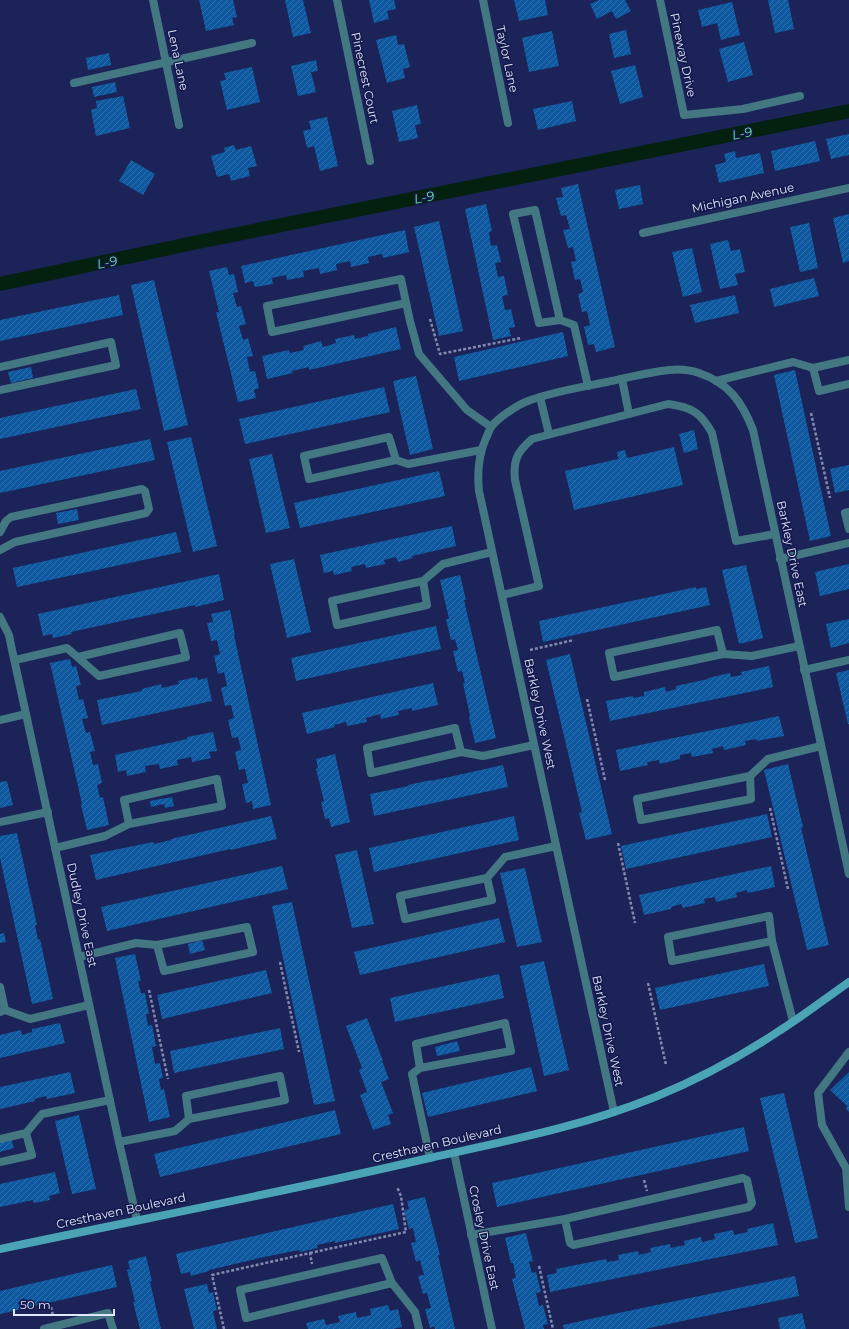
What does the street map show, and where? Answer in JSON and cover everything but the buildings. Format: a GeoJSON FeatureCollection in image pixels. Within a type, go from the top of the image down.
{"type":"FeatureCollection","features":[{"type":"Feature","properties":{"kind":"street","name":"Lena Lane"},"geometry":{"type":"LineString","coordinates":[[153,0],[179,125]]}},
{"type":"Feature","properties":{"kind":"street","name":"Pinecrest Court"},"geometry":{"type":"LineString","coordinates":[[337,0],[370,161]]}},
{"type":"Feature","properties":{"kind":"street","name":"Taylor Lane"},"geometry":{"type":"LineString","coordinates":[[483,0],[508,123]]}},
{"type":"Feature","properties":{"kind":"street","name":"Pineway Drive"},"geometry":{"type":"LineString","coordinates":[[660,0],[684,115],[743,109],[800,96]]}},
{"type":"Feature","properties":{"kind":"street"},"geometry":{"type":"LineString","coordinates":[[74,83],[252,43]]}},
{"type":"Feature","properties":{"kind":"street","name":"Michigan Avenue"},"geometry":{"type":"LineString","coordinates":[[643,233],[849,188]]}},
{"type":"Feature","properties":{"kind":"street"},"geometry":{"type":"LineString","coordinates":[[560,320],[534,210],[513,214],[539,323],[560,320],[574,325],[588,386]]}},
{"type":"Feature","properties":{"kind":"street"},"geometry":{"type":"LineString","coordinates":[[406,303],[272,332],[267,306],[401,279],[420,354],[468,410],[491,427]]}},
{"type":"Feature","properties":{"kind":"street"},"geometry":{"type":"LineString","coordinates":[[0,366],[111,342],[116,365],[0,390]]}},
{"type":"Feature","properties":{"kind":"street"},"geometry":{"type":"LineString","coordinates":[[716,381],[793,362],[812,368],[849,360]]}},
{"type":"Feature","properties":{"kind":"street"},"geometry":{"type":"LineString","coordinates":[[812,368],[819,391],[849,384]]}},
{"type":"Feature","properties":{"kind":"street","name":"Barkley Drive East"},"geometry":{"type":"LineString","coordinates":[[588,386],[659,372],[679,370],[698,373],[716,381],[734,396],[746,412],[753,430],[849,874]]}},
{"type":"Feature","properties":{"kind":"street"},"geometry":{"type":"LineString","coordinates":[[622,379],[629,414]]}},
{"type":"Feature","properties":{"kind":"street","name":"Barkley Drive West"},"geometry":{"type":"LineString","coordinates":[[588,386],[540,397],[518,406],[491,427],[481,450],[478,464],[478,479],[492,552],[614,1112]]}},
{"type":"Feature","properties":{"kind":"street"},"geometry":{"type":"LineString","coordinates":[[540,397],[549,434]]}},
{"type":"Feature","properties":{"kind":"street"},"geometry":{"type":"LineString","coordinates":[[502,595],[539,586],[515,480],[514,468],[516,457],[523,447],[532,439],[668,404],[682,406],[695,412],[705,421],[712,433],[736,541],[775,534]]}},
{"type":"Feature","properties":{"kind":"street"},"geometry":{"type":"LineString","coordinates":[[396,460],[389,437],[304,456],[309,479],[396,460],[408,464],[481,450]]}},
{"type":"Feature","properties":{"kind":"street"},"geometry":{"type":"LineString","coordinates":[[0,532],[6,521],[11,517],[142,489],[145,491],[149,509],[146,513],[15,542],[0,550]]}},
{"type":"Feature","properties":{"kind":"street"},"geometry":{"type":"LineString","coordinates":[[849,512],[845,513],[849,529]]}},
{"type":"Feature","properties":{"kind":"street"},"geometry":{"type":"LineString","coordinates":[[780,559],[849,543]]}},
{"type":"Feature","properties":{"kind":"street"},"geometry":{"type":"LineString","coordinates":[[423,581],[427,606],[337,625],[332,601],[423,581],[443,564],[492,552]]}},
{"type":"Feature","properties":{"kind":"street","name":"Dudley Drive East"},"geometry":{"type":"LineString","coordinates":[[0,618],[9,635],[15,660],[137,1220]]}},
{"type":"Feature","properties":{"kind":"street"},"geometry":{"type":"LineString","coordinates":[[723,654],[717,630],[609,653],[614,677],[723,654],[752,656],[799,646]]}},
{"type":"Feature","properties":{"kind":"street"},"geometry":{"type":"LineString","coordinates":[[15,660],[68,648],[99,676],[186,657],[180,633],[78,657]]}},
{"type":"Feature","properties":{"kind":"street"},"geometry":{"type":"LineString","coordinates":[[804,670],[849,660]]}},
{"type":"Feature","properties":{"kind":"street"},"geometry":{"type":"LineString","coordinates":[[0,720],[26,714]]}},
{"type":"Feature","properties":{"kind":"street"},"geometry":{"type":"LineString","coordinates":[[461,752],[455,728],[367,748],[371,772],[461,752],[483,756],[534,745]]}},
{"type":"Feature","properties":{"kind":"street"},"geometry":{"type":"LineString","coordinates":[[750,776],[751,799],[641,820],[637,799],[750,776],[768,759],[821,746]]}},
{"type":"Feature","properties":{"kind":"street"},"geometry":{"type":"LineString","coordinates":[[55,848],[105,836],[129,824],[222,806],[217,779],[124,800],[129,824]]}},
{"type":"Feature","properties":{"kind":"street"},"geometry":{"type":"LineString","coordinates":[[0,822],[48,812]]}},
{"type":"Feature","properties":{"kind":"street"},"geometry":{"type":"LineString","coordinates":[[487,878],[492,900],[405,919],[400,896],[487,878],[505,857],[556,846]]}},
{"type":"Feature","properties":{"kind":"street"},"geometry":{"type":"LineString","coordinates":[[772,941],[672,961],[668,937],[769,916],[772,941],[792,1021]]}},
{"type":"Feature","properties":{"kind":"street"},"geometry":{"type":"LineString","coordinates":[[79,957],[136,944],[157,945],[247,927],[253,952],[164,971],[157,945]]}},
{"type":"Feature","properties":{"kind":"street","name":"Cresthaven Boulevard"},"geometry":{"type":"LineString","coordinates":[[0,1249],[454,1153],[566,1127],[614,1112],[656,1097],[741,1055],[781,1030],[849,982]]}},
{"type":"Feature","properties":{"kind":"street"},"geometry":{"type":"LineString","coordinates":[[0,987],[3,1011],[30,1019],[89,1005]]}},
{"type":"Feature","properties":{"kind":"street"},"geometry":{"type":"LineString","coordinates":[[420,1068],[416,1044],[505,1023],[511,1051],[420,1068],[412,1074],[430,1158]]}},
{"type":"Feature","properties":{"kind":"street"},"geometry":{"type":"LineString","coordinates":[[849,1052],[818,1093],[822,1125],[846,1168],[849,1207]]}},
{"type":"Feature","properties":{"kind":"street"},"geometry":{"type":"LineString","coordinates":[[119,1142],[175,1131],[189,1119],[285,1100],[280,1076],[186,1096],[189,1119]]}},
{"type":"Feature","properties":{"kind":"street"},"geometry":{"type":"LineString","coordinates":[[0,1139],[26,1134],[42,1114],[110,1100]]}},
{"type":"Feature","properties":{"kind":"street"},"geometry":{"type":"LineString","coordinates":[[0,1162],[32,1155],[26,1134]]}},
{"type":"Feature","properties":{"kind":"street","name":"Crosley Drive East"},"geometry":{"type":"LineString","coordinates":[[454,1153],[492,1329]]}},
{"type":"Feature","properties":{"kind":"street"},"geometry":{"type":"LineString","coordinates":[[471,1235],[565,1219],[743,1178],[747,1180],[752,1204],[749,1207],[573,1245],[570,1243],[565,1219]]}},
{"type":"Feature","properties":{"kind":"street"},"geometry":{"type":"LineString","coordinates":[[392,1283],[246,1318],[240,1290],[382,1258],[392,1283],[415,1312],[419,1329]]}},
{"type":"Feature","properties":{"kind":"street"},"geometry":{"type":"LineString","coordinates":[[44,1329],[108,1313],[113,1329]]}},
{"type":"Feature","properties":{"kind":"path"},"geometry":{"type":"LineString","coordinates":[[430,319],[440,354],[521,338]]}},
{"type":"Feature","properties":{"kind":"path"},"geometry":{"type":"LineString","coordinates":[[810,413],[830,498]]}},
{"type":"Feature","properties":{"kind":"path"},"geometry":{"type":"LineString","coordinates":[[530,650],[574,640]]}},
{"type":"Feature","properties":{"kind":"path"},"geometry":{"type":"LineString","coordinates":[[587,699],[605,780]]}},
{"type":"Feature","properties":{"kind":"path"},"geometry":{"type":"LineString","coordinates":[[770,808],[788,889]]}},
{"type":"Feature","properties":{"kind":"path"},"geometry":{"type":"LineString","coordinates":[[618,842],[635,923]]}},
{"type":"Feature","properties":{"kind":"path"},"geometry":{"type":"LineString","coordinates":[[280,962],[299,1052]]}},
{"type":"Feature","properties":{"kind":"path"},"geometry":{"type":"LineString","coordinates":[[648,983],[666,1065]]}},
{"type":"Feature","properties":{"kind":"path"},"geometry":{"type":"LineString","coordinates":[[149,990],[168,1079]]}},
{"type":"Feature","properties":{"kind":"path"},"geometry":{"type":"LineString","coordinates":[[644,1180],[648,1193]]}},
{"type":"Feature","properties":{"kind":"path"},"geometry":{"type":"LineString","coordinates":[[310,1253],[406,1232],[401,1196],[397,1188]]}},
{"type":"Feature","properties":{"kind":"path"},"geometry":{"type":"LineString","coordinates":[[538,1266],[553,1329]]}},
{"type":"Feature","properties":{"kind":"path"},"geometry":{"type":"LineString","coordinates":[[51,1307],[54,1320]]}},
{"type":"Feature","properties":{"kind":"waterway","name":"L-9"},"geometry":{"type":"LineString","coordinates":[[0,284],[193,243],[849,111]]}}]}
